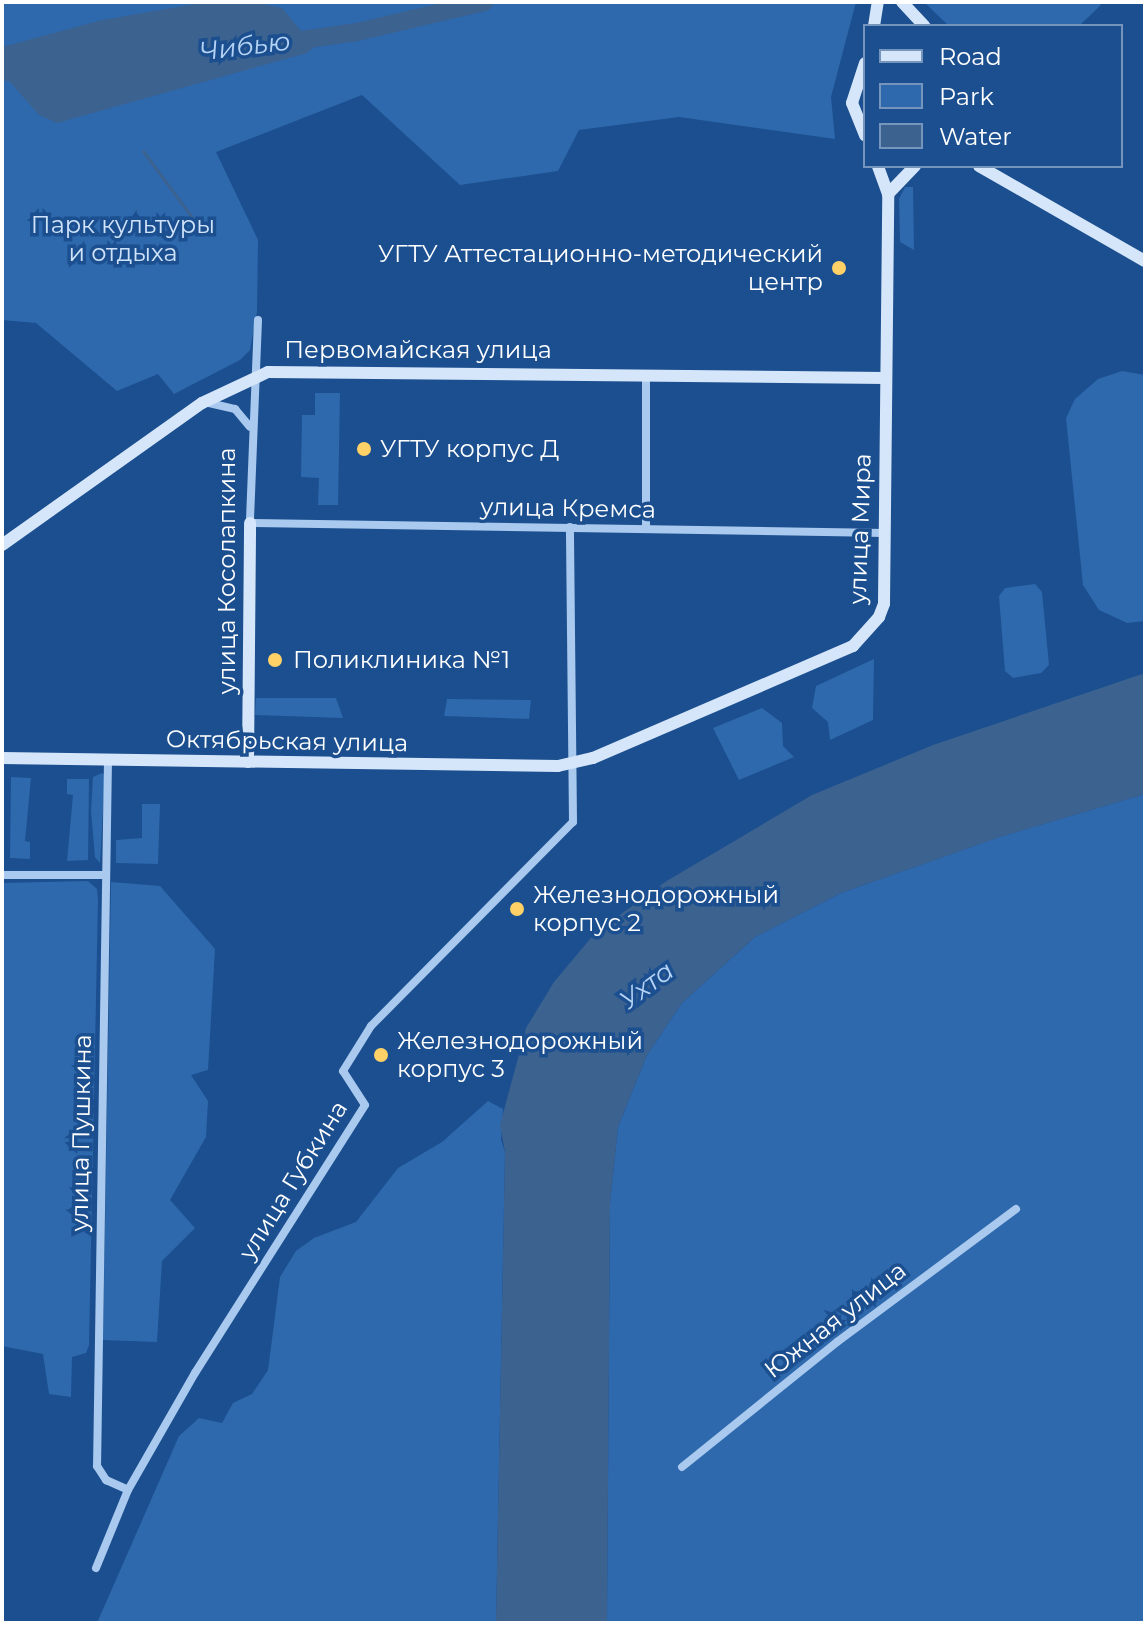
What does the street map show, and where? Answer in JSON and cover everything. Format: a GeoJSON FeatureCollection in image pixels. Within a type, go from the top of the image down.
{"type":"FeatureCollection","features":[{"type":"Feature","properties":{"kind":"main road"},"geometry":{"type":"LineString","coordinates":[[874,24],[878,2]]}},
{"type":"Feature","properties":{"kind":"main road"},"geometry":{"type":"LineString","coordinates":[[902,2],[922,24]]}},
{"type":"Feature","properties":{"kind":"main road"},"geometry":{"type":"LineString","coordinates":[[863,69],[852,103],[863,131]]}},
{"type":"Feature","properties":{"kind":"main road","name":"улица Мира"},"geometry":{"type":"LineString","coordinates":[[570,764],[853,646],[879,617],[884,604],[888,194],[879,168]]}},
{"type":"Feature","properties":{"kind":"main road"},"geometry":{"type":"LineString","coordinates":[[888,194],[913,168]]}},
{"type":"Feature","properties":{"kind":"main road"},"geometry":{"type":"LineString","coordinates":[[983,168],[1145,261]]}},
{"type":"Feature","properties":{"kind":"main road"},"geometry":{"type":"LineString","coordinates":[[1002,168],[1017,186]]}},
{"type":"Feature","properties":{"kind":"main road","name":"Первомайская улица"},"geometry":{"type":"LineString","coordinates":[[2,545],[202,403],[252,377],[288,370],[886,378]]}},
{"type":"Feature","properties":{"kind":"main road","name":"улица Косолапкина"},"geometry":{"type":"LineString","coordinates":[[248,762],[250,523]]}},
{"type":"Feature","properties":{"kind":"main road","name":"Октябрьская улица"},"geometry":{"type":"LineString","coordinates":[[2,758],[570,764]]}},
{"type":"Feature","properties":{"kind":"street","name":"улица Косолапкина"},"geometry":{"type":"LineString","coordinates":[[250,523],[252,377],[258,320]]}},
{"type":"Feature","properties":{"kind":"street"},"geometry":{"type":"LineString","coordinates":[[646,374],[646,529]]}},
{"type":"Feature","properties":{"kind":"street","name":"улица Косолапкина"},"geometry":{"type":"LineString","coordinates":[[202,403],[220,402],[235,409],[250,428]]}},
{"type":"Feature","properties":{"kind":"street","name":"улица Кремса"},"geometry":{"type":"LineString","coordinates":[[250,523],[885,533]]}},
{"type":"Feature","properties":{"kind":"street"},"geometry":{"type":"LineString","coordinates":[[570,527],[570,764]]}},
{"type":"Feature","properties":{"kind":"street","name":"улица Пушкина"},"geometry":{"type":"LineString","coordinates":[[108,760],[97,1466],[106,1480],[128,1490]]}},
{"type":"Feature","properties":{"kind":"street","name":"улица Губкина"},"geometry":{"type":"LineString","coordinates":[[96,1568],[128,1490],[365,1105],[343,1071],[371,1026],[573,822],[570,764]]}},
{"type":"Feature","properties":{"kind":"street"},"geometry":{"type":"LineString","coordinates":[[2,875],[105,875]]}},
{"type":"Feature","properties":{"kind":"street","name":"Южная улица"},"geometry":{"type":"LineString","coordinates":[[682,1467],[837,1342],[1016,1209]]}},
{"type":"Feature","properties":{"kind":"green space","name":"Парк культуры и отдыха"},"geometry":{"type":"Polygon","coordinates":[[[2,2],[856,2],[831,97],[835,139],[679,117],[579,130],[558,171],[460,185],[362,95],[216,152],[258,240],[257,312],[250,350],[240,360],[174,394],[158,374],[117,391],[36,323],[2,320],[2,2]]]}},
{"type":"Feature","properties":{"kind":"green space"},"geometry":{"type":"Polygon","coordinates":[[[924,2],[1098,2],[1101,5],[1081,24],[947,24],[924,2]]]}},
{"type":"Feature","properties":{"kind":"green space"},"geometry":{"type":"Polygon","coordinates":[[[905,187],[913,187],[914,250],[900,242],[899,199],[905,187]]]}},
{"type":"Feature","properties":{"kind":"green space"},"geometry":{"type":"Polygon","coordinates":[[[1122,371],[1145,375],[1145,621],[1127,623],[1099,610],[1083,585],[1066,418],[1075,399],[1098,379],[1122,371]]]}},
{"type":"Feature","properties":{"kind":"green space"},"geometry":{"type":"Polygon","coordinates":[[[315,393],[340,393],[338,505],[318,505],[319,478],[301,477],[302,415],[315,415],[315,393]]]}},
{"type":"Feature","properties":{"kind":"green space"},"geometry":{"type":"Polygon","coordinates":[[[1035,584],[1042,592],[1049,665],[1041,673],[1013,678],[1005,671],[999,596],[1005,588],[1035,584]]]}},
{"type":"Feature","properties":{"kind":"green space"},"geometry":{"type":"Polygon","coordinates":[[[874,659],[873,720],[830,740],[828,722],[812,708],[816,686],[874,659]]]}},
{"type":"Feature","properties":{"kind":"green space"},"geometry":{"type":"Polygon","coordinates":[[[256,698],[336,698],[343,718],[255,715],[256,698]]]}},
{"type":"Feature","properties":{"kind":"green space"},"geometry":{"type":"Polygon","coordinates":[[[447,699],[531,700],[529,719],[444,716],[447,699]]]}},
{"type":"Feature","properties":{"kind":"green space"},"geometry":{"type":"Polygon","coordinates":[[[762,708],[782,723],[783,746],[794,757],[739,780],[713,728],[762,708]]]}},
{"type":"Feature","properties":{"kind":"green space"},"geometry":{"type":"Polygon","coordinates":[[[102,773],[105,775],[100,863],[95,857],[91,811],[93,777],[102,773]]]}},
{"type":"Feature","properties":{"kind":"green space"},"geometry":{"type":"Polygon","coordinates":[[[11,777],[31,778],[25,841],[30,842],[30,859],[10,858],[11,777]]]}},
{"type":"Feature","properties":{"kind":"green space"},"geometry":{"type":"Polygon","coordinates":[[[67,779],[89,779],[88,860],[67,861],[73,795],[67,794],[67,779]]]}},
{"type":"Feature","properties":{"kind":"green space"},"geometry":{"type":"Polygon","coordinates":[[[1145,794],[1145,1623],[607,1623],[610,1204],[618,1127],[647,1055],[682,1003],[755,937],[841,893],[999,837],[1145,794]]]}},
{"type":"Feature","properties":{"kind":"green space"},"geometry":{"type":"Polygon","coordinates":[[[142,804],[160,804],[158,864],[116,863],[116,840],[142,838],[142,804]]]}},
{"type":"Feature","properties":{"kind":"green space"},"geometry":{"type":"Polygon","coordinates":[[[88,881],[97,889],[98,899],[89,1345],[86,1353],[72,1357],[71,1397],[49,1394],[43,1354],[2,1346],[2,883],[88,881]]]}},
{"type":"Feature","properties":{"kind":"green space"},"geometry":{"type":"Polygon","coordinates":[[[111,882],[160,886],[215,949],[208,1070],[191,1075],[208,1101],[206,1137],[170,1200],[195,1228],[162,1261],[157,1342],[103,1340],[111,882]]]}},
{"type":"Feature","properties":{"kind":"green space"},"geometry":{"type":"Polygon","coordinates":[[[488,1101],[503,1109],[501,1140],[505,1152],[496,1623],[97,1623],[179,1436],[199,1418],[222,1423],[233,1403],[252,1394],[268,1370],[280,1277],[296,1251],[314,1238],[356,1222],[398,1168],[442,1142],[488,1101]]]}},
{"type":"Feature","properties":{"kind":"water"},"geometry":{"type":"Polygon","coordinates":[[[254,2],[282,8],[303,33],[309,33],[314,47],[307,53],[57,123],[39,115],[9,81],[2,81],[2,47],[102,20],[195,4],[254,2]]]}},
{"type":"Feature","properties":{"kind":"water","name":"Ухта"},"geometry":{"type":"Polygon","coordinates":[[[1145,673],[1145,794],[1000,837],[841,893],[755,937],[682,1003],[647,1055],[618,1127],[610,1204],[607,1623],[496,1623],[505,1152],[500,1125],[526,1028],[554,982],[595,933],[665,882],[812,795],[933,745],[1145,673]]]}},
{"type":"Feature","properties":{"kind":"waterway","name":"Чибью"},"geometry":{"type":"LineString","coordinates":[[287,42],[357,32],[485,2]]}},
{"type":"Feature","properties":{"kind":"waterway"},"geometry":{"type":"LineString","coordinates":[[143,151],[200,228]]}},
{"type":"Feature","properties":{"kind":"place","name":"УГТУ Аттестационно-методический центр"},"geometry":{"type":"Point","coordinates":[839,268]}},
{"type":"Feature","properties":{"kind":"place","name":"УГТУ корпус Д"},"geometry":{"type":"Point","coordinates":[364,449]}},
{"type":"Feature","properties":{"kind":"place","name":"Поликлиника №1"},"geometry":{"type":"Point","coordinates":[275,660]}},
{"type":"Feature","properties":{"kind":"place","name":"Железнодорожный корпус 2"},"geometry":{"type":"Point","coordinates":[517,909]}},
{"type":"Feature","properties":{"kind":"place","name":"Железнодорожный корпус 3"},"geometry":{"type":"Point","coordinates":[381,1055]}}]}
